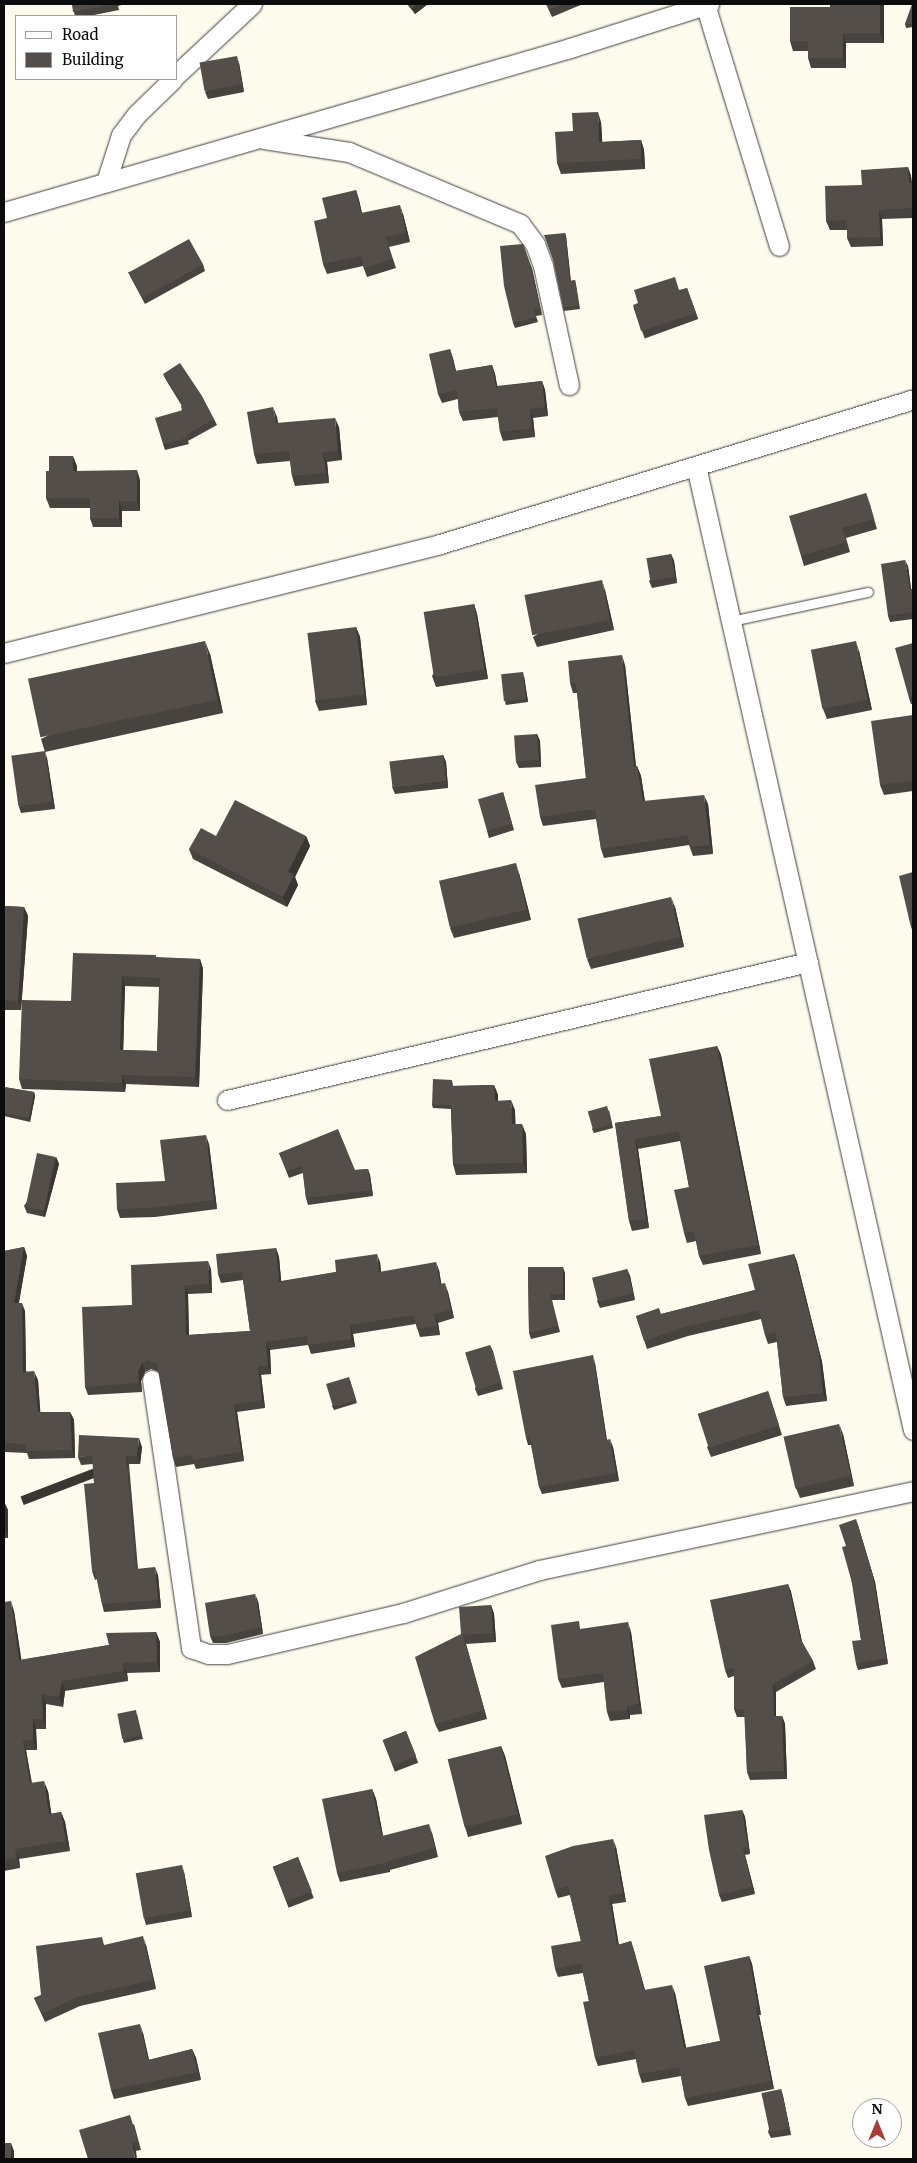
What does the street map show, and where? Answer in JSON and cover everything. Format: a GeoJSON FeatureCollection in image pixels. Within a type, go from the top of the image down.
{"type":"FeatureCollection","features":[{"type":"Feature","properties":{"kind":"street"},"geometry":{"type":"LineString","coordinates":[[178,74],[252,4]]}},
{"type":"Feature","properties":{"kind":"street"},"geometry":{"type":"LineString","coordinates":[[4,212],[570,48],[706,4],[779,246]]}},
{"type":"Feature","properties":{"kind":"street"},"geometry":{"type":"LineString","coordinates":[[106,182],[121,135],[137,114],[172,80]]}},
{"type":"Feature","properties":{"kind":"street"},"geometry":{"type":"LineString","coordinates":[[258,138],[349,152],[520,224],[535,244],[543,266],[569,385]]}},
{"type":"Feature","properties":{"kind":"street"},"geometry":{"type":"LineString","coordinates":[[4,653],[440,544],[913,399]]}},
{"type":"Feature","properties":{"kind":"street"},"geometry":{"type":"LineString","coordinates":[[696,466],[913,1430]]}},
{"type":"Feature","properties":{"kind":"street"},"geometry":{"type":"LineString","coordinates":[[228,1100],[808,962]]}},
{"type":"Feature","properties":{"kind":"street"},"geometry":{"type":"LineString","coordinates":[[152,1380],[191,1648],[208,1654],[227,1654],[403,1613],[539,1570],[913,1491]]}},
{"type":"Feature","properties":{"kind":"lane"},"geometry":{"type":"LineString","coordinates":[[731,621],[868,592]]}},
{"type":"Feature","properties":{"kind":"building"},"geometry":{"type":"Polygon","coordinates":[[[72,4],[114,4],[73,12],[72,4]]]}},
{"type":"Feature","properties":{"kind":"building"},"geometry":{"type":"Polygon","coordinates":[[[409,4],[417,4],[412,8],[409,4]]]}},
{"type":"Feature","properties":{"kind":"building"},"geometry":{"type":"Polygon","coordinates":[[[547,4],[564,4],[549,10],[547,4]]]}},
{"type":"Feature","properties":{"kind":"building"},"geometry":{"type":"Polygon","coordinates":[[[830,4],[880,4],[880,33],[843,33],[843,58],[808,58],[808,41],[790,41],[790,7],[830,7],[830,4]]]}},
{"type":"Feature","properties":{"kind":"building"},"geometry":{"type":"Polygon","coordinates":[[[912,4],[913,24],[905,24],[912,4]]]}},
{"type":"Feature","properties":{"kind":"building"},"geometry":{"type":"Polygon","coordinates":[[[237,56],[242,85],[205,91],[200,63],[237,56]]]}},
{"type":"Feature","properties":{"kind":"building"},"geometry":{"type":"Polygon","coordinates":[[[598,112],[599,142],[641,140],[641,159],[557,163],[555,132],[573,131],[572,113],[598,112]]]}},
{"type":"Feature","properties":{"kind":"building"},"geometry":{"type":"Polygon","coordinates":[[[908,167],[909,183],[913,183],[913,208],[879,210],[880,237],[847,238],[847,220],[826,221],[825,186],[862,185],[861,170],[908,167]]]}},
{"type":"Feature","properties":{"kind":"building"},"geometry":{"type":"Polygon","coordinates":[[[356,190],[361,213],[400,205],[406,233],[386,237],[392,259],[364,268],[361,256],[323,264],[314,221],[327,218],[322,198],[356,190]]]}},
{"type":"Feature","properties":{"kind":"building"},"geometry":{"type":"Polygon","coordinates":[[[565,233],[570,281],[575,280],[579,305],[563,308],[553,260],[544,235],[565,233]]]}},
{"type":"Feature","properties":{"kind":"building"},"geometry":{"type":"Polygon","coordinates":[[[189,239],[203,264],[143,298],[129,272],[189,239]]]}},
{"type":"Feature","properties":{"kind":"building"},"geometry":{"type":"Polygon","coordinates":[[[523,244],[530,264],[540,309],[534,310],[536,317],[513,323],[504,286],[500,246],[523,244]]]}},
{"type":"Feature","properties":{"kind":"building"},"geometry":{"type":"Polygon","coordinates":[[[675,277],[679,290],[687,288],[696,313],[641,331],[633,305],[638,303],[634,290],[675,277]]]}},
{"type":"Feature","properties":{"kind":"building"},"geometry":{"type":"Polygon","coordinates":[[[450,349],[455,371],[492,365],[496,387],[542,381],[545,407],[530,409],[532,428],[500,432],[497,408],[459,412],[457,390],[438,394],[429,354],[450,349]]]}},
{"type":"Feature","properties":{"kind":"building"},"geometry":{"type":"Polygon","coordinates":[[[180,363],[202,396],[214,419],[186,435],[187,438],[163,444],[155,418],[183,410],[181,406],[183,405],[163,374],[180,363]]]}},
{"type":"Feature","properties":{"kind":"building"},"geometry":{"type":"Polygon","coordinates":[[[273,407],[276,423],[335,418],[338,451],[323,452],[326,473],[292,476],[289,451],[254,454],[247,412],[273,407]]]}},
{"type":"Feature","properties":{"kind":"building"},"geometry":{"type":"Polygon","coordinates":[[[49,456],[73,456],[73,471],[137,470],[137,501],[119,501],[119,518],[90,518],[90,498],[46,498],[46,471],[49,471],[49,456]]]}},
{"type":"Feature","properties":{"kind":"building"},"geometry":{"type":"Polygon","coordinates":[[[866,493],[874,519],[842,528],[846,542],[801,556],[789,516],[866,493]]]}},
{"type":"Feature","properties":{"kind":"building"},"geometry":{"type":"Polygon","coordinates":[[[671,554],[675,577],[650,581],[646,558],[671,554]]]}},
{"type":"Feature","properties":{"kind":"building"},"geometry":{"type":"Polygon","coordinates":[[[905,560],[910,589],[913,589],[913,612],[888,616],[881,564],[905,560]]]}},
{"type":"Feature","properties":{"kind":"building"},"geometry":{"type":"Polygon","coordinates":[[[602,580],[610,620],[532,635],[524,595],[602,580]]]}},
{"type":"Feature","properties":{"kind":"building"},"geometry":{"type":"Polygon","coordinates":[[[474,604],[484,669],[434,677],[424,612],[474,604]]]}},
{"type":"Feature","properties":{"kind":"building"},"geometry":{"type":"Polygon","coordinates":[[[356,627],[364,694],[316,700],[307,633],[356,627]]]}},
{"type":"Feature","properties":{"kind":"building"},"geometry":{"type":"Polygon","coordinates":[[[205,641],[217,700],[40,737],[28,679],[205,641]]]}},
{"type":"Feature","properties":{"kind":"building"},"geometry":{"type":"Polygon","coordinates":[[[856,641],[867,700],[822,709],[811,650],[856,641]]]}},
{"type":"Feature","properties":{"kind":"building"},"geometry":{"type":"Polygon","coordinates":[[[913,643],[913,696],[909,698],[895,648],[913,643]]]}},
{"type":"Feature","properties":{"kind":"building"},"geometry":{"type":"Polygon","coordinates":[[[622,655],[634,767],[637,766],[643,801],[704,795],[710,845],[690,847],[688,835],[601,849],[595,809],[540,817],[535,785],[586,778],[576,683],[570,683],[568,661],[622,655]]]}},
{"type":"Feature","properties":{"kind":"building"},"geometry":{"type":"Polygon","coordinates":[[[523,672],[526,699],[504,701],[501,674],[523,672]]]}},
{"type":"Feature","properties":{"kind":"building"},"geometry":{"type":"Polygon","coordinates":[[[913,715],[913,781],[880,785],[871,721],[913,715]]]}},
{"type":"Feature","properties":{"kind":"building"},"geometry":{"type":"Polygon","coordinates":[[[537,734],[539,760],[516,762],[514,736],[537,734]]]}},
{"type":"Feature","properties":{"kind":"building"},"geometry":{"type":"Polygon","coordinates":[[[45,751],[52,802],[18,806],[11,756],[45,751]]]}},
{"type":"Feature","properties":{"kind":"building"},"geometry":{"type":"Polygon","coordinates":[[[443,755],[446,781],[393,787],[389,762],[443,755]]]}},
{"type":"Feature","properties":{"kind":"building"},"geometry":{"type":"Polygon","coordinates":[[[503,792],[512,824],[487,831],[478,799],[503,792]]]}},
{"type":"Feature","properties":{"kind":"building"},"geometry":{"type":"Polygon","coordinates":[[[235,800],[306,836],[288,872],[294,875],[283,897],[189,849],[201,828],[216,836],[235,800]]]}},
{"type":"Feature","properties":{"kind":"building"},"geometry":{"type":"Polygon","coordinates":[[[516,863],[527,910],[450,928],[439,881],[516,863]]]}},
{"type":"Feature","properties":{"kind":"building"},"geometry":{"type":"Polygon","coordinates":[[[913,872],[913,922],[910,923],[899,876],[913,872]]]}},
{"type":"Feature","properties":{"kind":"building"},"geometry":{"type":"Polygon","coordinates":[[[671,897],[680,937],[587,959],[577,919],[671,897]]]}},
{"type":"Feature","properties":{"kind":"building"},"geometry":{"type":"Polygon","coordinates":[[[4,906],[24,907],[18,1001],[4,1000],[4,906]]]}},
{"type":"Feature","properties":{"kind":"building"},"geometry":{"type":"Polygon","coordinates":[[[73,953],[156,955],[156,957],[200,959],[195,1077],[122,1075],[122,1083],[19,1079],[22,1000],[71,1001],[73,953]],[[122,976],[120,1050],[157,1051],[160,978],[122,976]]]}},
{"type":"Feature","properties":{"kind":"building"},"geometry":{"type":"Polygon","coordinates":[[[717,1046],[758,1245],[699,1256],[694,1231],[684,1233],[674,1190],[689,1187],[679,1131],[635,1139],[646,1219],[629,1221],[615,1123],[661,1116],[649,1059],[717,1046]]]}},
{"type":"Feature","properties":{"kind":"building"},"geometry":{"type":"Polygon","coordinates":[[[433,1079],[452,1080],[450,1086],[451,1105],[432,1105],[433,1079]]]}},
{"type":"Feature","properties":{"kind":"building"},"geometry":{"type":"Polygon","coordinates":[[[494,1085],[495,1101],[511,1100],[512,1124],[522,1124],[523,1163],[453,1164],[450,1086],[494,1085]]]}},
{"type":"Feature","properties":{"kind":"building"},"geometry":{"type":"Polygon","coordinates":[[[4,1087],[34,1092],[29,1118],[4,1113],[4,1087]]]}},
{"type":"Feature","properties":{"kind":"building"},"geometry":{"type":"Polygon","coordinates":[[[607,1106],[612,1124],[593,1130],[588,1112],[607,1106]]]}},
{"type":"Feature","properties":{"kind":"building"},"geometry":{"type":"Polygon","coordinates":[[[338,1129],[355,1170],[368,1169],[371,1190],[306,1198],[302,1166],[287,1171],[279,1153],[338,1129]]]}},
{"type":"Feature","properties":{"kind":"building"},"geometry":{"type":"Polygon","coordinates":[[[206,1135],[214,1200],[152,1208],[117,1209],[116,1183],[165,1181],[160,1140],[206,1135]]]}},
{"type":"Feature","properties":{"kind":"building"},"geometry":{"type":"Polygon","coordinates":[[[37,1153],[56,1157],[44,1211],[26,1207],[37,1153]]]}},
{"type":"Feature","properties":{"kind":"building"},"geometry":{"type":"Polygon","coordinates":[[[24,1247],[14,1303],[22,1303],[23,1372],[34,1371],[38,1412],[70,1412],[72,1450],[26,1451],[26,1444],[4,1443],[4,1251],[24,1247]]]}},
{"type":"Feature","properties":{"kind":"building"},"geometry":{"type":"Polygon","coordinates":[[[276,1248],[279,1282],[336,1272],[335,1260],[377,1254],[379,1272],[436,1262],[440,1284],[445,1283],[451,1310],[434,1314],[437,1326],[417,1329],[414,1315],[350,1325],[351,1339],[308,1345],[307,1336],[266,1342],[268,1366],[258,1366],[262,1400],[234,1404],[241,1452],[193,1460],[192,1455],[173,1458],[157,1364],[148,1360],[142,1363],[138,1372],[139,1383],[85,1387],[82,1307],[132,1305],[131,1265],[208,1261],[209,1284],[185,1285],[186,1335],[250,1331],[242,1272],[218,1274],[216,1254],[276,1248]]]}},
{"type":"Feature","properties":{"kind":"building"},"geometry":{"type":"Polygon","coordinates":[[[794,1254],[819,1354],[823,1393],[783,1397],[776,1333],[765,1335],[759,1310],[685,1327],[644,1341],[636,1316],[659,1308],[661,1314],[755,1290],[748,1264],[794,1254]]]}},
{"type":"Feature","properties":{"kind":"building"},"geometry":{"type":"Polygon","coordinates":[[[528,1267],[563,1267],[563,1294],[550,1294],[558,1326],[529,1333],[528,1267]]]}},
{"type":"Feature","properties":{"kind":"building"},"geometry":{"type":"Polygon","coordinates":[[[627,1269],[633,1293],[598,1302],[592,1278],[627,1269]]]}},
{"type":"Feature","properties":{"kind":"building"},"geometry":{"type":"Polygon","coordinates":[[[490,1345],[501,1382],[477,1390],[465,1353],[490,1345]]]}},
{"type":"Feature","properties":{"kind":"building"},"geometry":{"type":"Polygon","coordinates":[[[593,1355],[606,1440],[610,1439],[616,1473],[539,1487],[530,1437],[526,1438],[513,1371],[593,1355]]]}},
{"type":"Feature","properties":{"kind":"building"},"geometry":{"type":"Polygon","coordinates":[[[349,1377],[356,1400],[333,1407],[326,1384],[349,1377]]]}},
{"type":"Feature","properties":{"kind":"building"},"geometry":{"type":"Polygon","coordinates":[[[768,1391],[779,1425],[709,1448],[698,1414],[768,1391]]]}},
{"type":"Feature","properties":{"kind":"building"},"geometry":{"type":"Polygon","coordinates":[[[839,1424],[851,1476],[795,1488],[783,1437],[839,1424]]]}},
{"type":"Feature","properties":{"kind":"building"},"geometry":{"type":"Polygon","coordinates":[[[79,1435],[139,1438],[137,1456],[126,1456],[136,1569],[155,1567],[158,1600],[102,1604],[95,1571],[92,1571],[84,1484],[94,1483],[92,1456],[78,1457],[79,1435]]]}},
{"type":"Feature","properties":{"kind":"building"},"geometry":{"type":"Polygon","coordinates":[[[856,1519],[873,1576],[886,1658],[856,1664],[852,1641],[861,1640],[854,1590],[842,1547],[846,1546],[839,1525],[856,1519]]]}},
{"type":"Feature","properties":{"kind":"building"},"geometry":{"type":"Polygon","coordinates":[[[788,1584],[800,1638],[813,1661],[773,1684],[774,1716],[782,1716],[784,1771],[747,1772],[744,1709],[734,1709],[734,1668],[725,1670],[710,1600],[788,1584]]]}},
{"type":"Feature","properties":{"kind":"building"},"geometry":{"type":"Polygon","coordinates":[[[255,1594],[261,1627],[223,1636],[210,1636],[205,1603],[255,1594]]]}},
{"type":"Feature","properties":{"kind":"building"},"geometry":{"type":"Polygon","coordinates":[[[11,1601],[19,1660],[109,1645],[106,1633],[156,1632],[157,1662],[123,1663],[124,1671],[62,1681],[59,1697],[42,1694],[43,1719],[33,1719],[33,1740],[23,1740],[30,1783],[44,1781],[49,1814],[61,1812],[66,1841],[15,1849],[17,1858],[4,1860],[4,1602],[11,1601]]]}},
{"type":"Feature","properties":{"kind":"building"},"geometry":{"type":"Polygon","coordinates":[[[491,1605],[493,1633],[463,1635],[484,1710],[435,1724],[415,1657],[461,1634],[459,1607],[491,1605]]]}},
{"type":"Feature","properties":{"kind":"building"},"geometry":{"type":"Polygon","coordinates":[[[579,1621],[580,1629],[628,1622],[639,1704],[627,1706],[627,1710],[607,1712],[603,1673],[558,1679],[551,1625],[579,1621]]]}},
{"type":"Feature","properties":{"kind":"building"},"geometry":{"type":"Polygon","coordinates":[[[136,1710],[141,1736],[122,1739],[117,1714],[136,1710]]]}},
{"type":"Feature","properties":{"kind":"building"},"geometry":{"type":"Polygon","coordinates":[[[406,1731],[416,1756],[393,1765],[383,1740],[406,1731]]]}},
{"type":"Feature","properties":{"kind":"building"},"geometry":{"type":"Polygon","coordinates":[[[501,1746],[518,1814],[465,1827],[448,1759],[501,1746]]]}},
{"type":"Feature","properties":{"kind":"building"},"geometry":{"type":"Polygon","coordinates":[[[372,1789],[382,1836],[429,1824],[435,1848],[387,1861],[387,1863],[337,1873],[322,1799],[372,1789]]]}},
{"type":"Feature","properties":{"kind":"building"},"geometry":{"type":"Polygon","coordinates":[[[742,1810],[748,1847],[743,1848],[752,1887],[719,1895],[709,1850],[704,1815],[742,1810]]]}},
{"type":"Feature","properties":{"kind":"building"},"geometry":{"type":"Polygon","coordinates":[[[613,1839],[623,1893],[609,1896],[617,1945],[631,1941],[644,1990],[672,1985],[684,2048],[720,2041],[704,1966],[749,1956],[758,2007],[756,2007],[771,2081],[685,2098],[679,2067],[639,2074],[634,2050],[595,2058],[583,2002],[589,2001],[581,1964],[555,1969],[551,1946],[581,1941],[568,1886],[555,1890],[545,1856],[573,1846],[613,1839]]]}},
{"type":"Feature","properties":{"kind":"building"},"geometry":{"type":"Polygon","coordinates":[[[298,1857],[312,1891],[287,1901],[273,1867],[298,1857]]]}},
{"type":"Feature","properties":{"kind":"building"},"geometry":{"type":"Polygon","coordinates":[[[182,1865],[190,1910],[144,1918],[136,1873],[182,1865]]]}},
{"type":"Feature","properties":{"kind":"building"},"geometry":{"type":"Polygon","coordinates":[[[143,1936],[153,1980],[77,1997],[42,2014],[34,1998],[41,1995],[36,1946],[102,1937],[104,1945],[143,1936]]]}},
{"type":"Feature","properties":{"kind":"building"},"geometry":{"type":"Polygon","coordinates":[[[140,2024],[148,2060],[192,2049],[198,2072],[111,2090],[98,2033],[140,2024]]]}},
{"type":"Feature","properties":{"kind":"building"},"geometry":{"type":"Polygon","coordinates":[[[781,2089],[789,2128],[770,2132],[761,2093],[781,2089]]]}},
{"type":"Feature","properties":{"kind":"building"},"geometry":{"type":"Polygon","coordinates":[[[130,2115],[138,2141],[132,2142],[135,2159],[88,2159],[79,2130],[130,2115]]]}},
{"type":"Feature","properties":{"kind":"building"},"geometry":{"type":"Polygon","coordinates":[[[4,2143],[11,2143],[11,2159],[4,2159],[4,2143]]]}}]}
